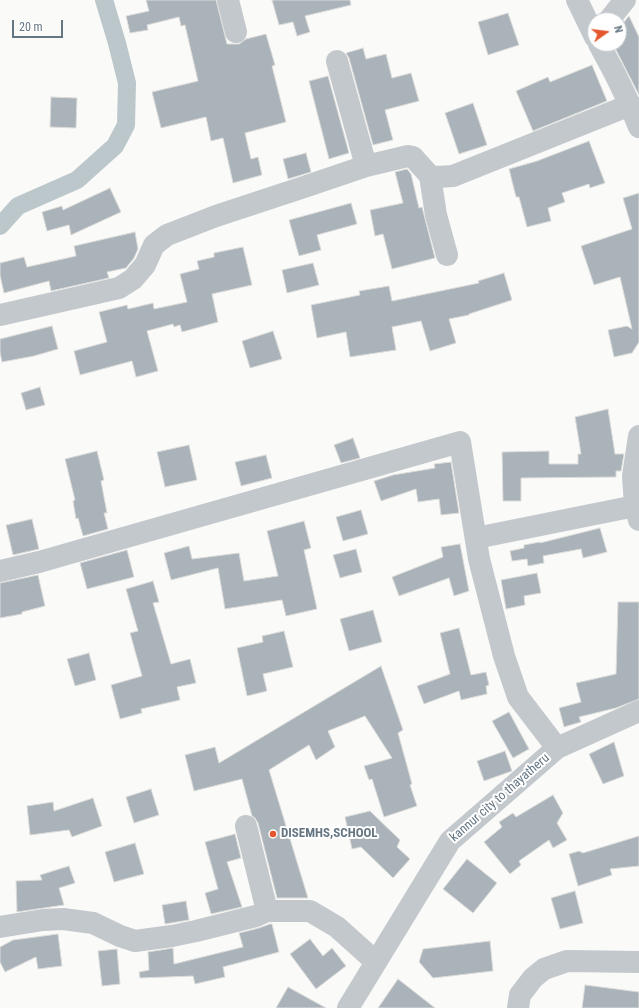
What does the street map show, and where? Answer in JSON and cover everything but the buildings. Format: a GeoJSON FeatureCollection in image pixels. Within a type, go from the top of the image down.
{"type":"FeatureCollection","features":[{"type":"Feature","properties":{"kind":"street"},"geometry":{"type":"LineString","coordinates":[[228,0],[236,32]]}},
{"type":"Feature","properties":{"kind":"street"},"geometry":{"type":"LineString","coordinates":[[577,0],[587,21]]}},
{"type":"Feature","properties":{"kind":"street"},"geometry":{"type":"LineString","coordinates":[[615,12],[625,0]]}},
{"type":"Feature","properties":{"kind":"street"},"geometry":{"type":"LineString","coordinates":[[603,52],[630,105],[639,127]]}},
{"type":"Feature","properties":{"kind":"street"},"geometry":{"type":"LineString","coordinates":[[337,62],[366,166]]}},
{"type":"Feature","properties":{"kind":"street"},"geometry":{"type":"LineString","coordinates":[[430,176],[438,178],[453,176],[630,105]]}},
{"type":"Feature","properties":{"kind":"street"},"geometry":{"type":"LineString","coordinates":[[0,315],[119,288],[133,279],[145,266],[154,245],[167,235],[216,216],[366,166],[408,156],[413,157],[430,176],[436,215],[447,255]]}},
{"type":"Feature","properties":{"kind":"street"},"geometry":{"type":"LineString","coordinates":[[476,538],[637,513],[633,476],[639,436]]}},
{"type":"Feature","properties":{"kind":"street"},"geometry":{"type":"LineString","coordinates":[[0,571],[39,562],[460,442],[479,559],[504,656],[518,697],[557,748]]}},
{"type":"Feature","properties":{"kind":"street","name":"kannur city to thayatheru"},"geometry":{"type":"LineString","coordinates":[[348,1008],[450,841],[557,748],[639,711]]}},
{"type":"Feature","properties":{"kind":"street"},"geometry":{"type":"LineString","coordinates":[[246,826],[267,911]]}},
{"type":"Feature","properties":{"kind":"street"},"geometry":{"type":"LineString","coordinates":[[0,927],[43,920],[63,919],[93,923],[120,936],[135,941],[196,931],[256,916],[267,911],[310,911],[337,927],[376,962]]}},
{"type":"Feature","properties":{"kind":"street"},"geometry":{"type":"LineString","coordinates":[[518,1008],[520,995],[533,978],[544,969],[567,961],[639,962]]}},
{"type":"Feature","properties":{"kind":"waterway"},"geometry":{"type":"LineString","coordinates":[[0,226],[18,206],[77,180],[115,146],[126,125],[127,83],[104,0]]}},
{"type":"Feature","properties":{"kind":"place","name":"DISEMHS,SCHOOL"},"geometry":{"type":"Point","coordinates":[273,834]}}]}
